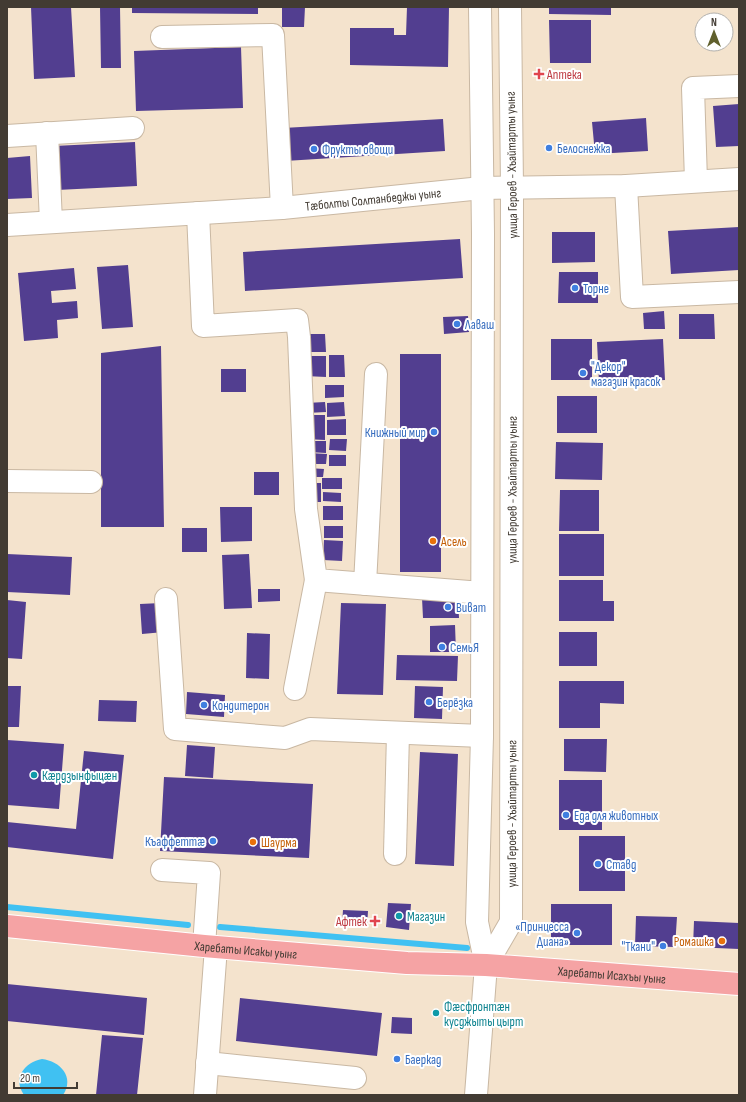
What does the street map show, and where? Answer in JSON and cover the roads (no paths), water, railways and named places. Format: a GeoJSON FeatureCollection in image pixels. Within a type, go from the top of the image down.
{"type":"FeatureCollection","features":[{"type":"Feature","properties":{"kind":"main road","name":"Харебаты Исакы уынг"},"geometry":{"type":"LineString","coordinates":[[7,926],[210,946],[407,963],[486,965]]}},
{"type":"Feature","properties":{"kind":"main road","name":"Харебаты Исахъы уынг"},"geometry":{"type":"LineString","coordinates":[[486,965],[739,984]]}},
{"type":"Feature","properties":{"kind":"street","name":"улица Героев - Хъайтарты уынг"},"geometry":{"type":"LineString","coordinates":[[476,1095],[486,965],[477,922],[482,736],[482,188],[480,7]]}},
{"type":"Feature","properties":{"kind":"street","name":"улица Героев - Хъайтарты уынг"},"geometry":{"type":"LineString","coordinates":[[486,965],[511,922],[512,188],[510,7]]}},
{"type":"Feature","properties":{"kind":"street"},"geometry":{"type":"LineString","coordinates":[[162,38],[273,35],[282,208]]}},
{"type":"Feature","properties":{"kind":"street"},"geometry":{"type":"LineString","coordinates":[[696,181],[693,88],[739,86]]}},
{"type":"Feature","properties":{"kind":"street"},"geometry":{"type":"LineString","coordinates":[[7,136],[133,128]]}},
{"type":"Feature","properties":{"kind":"street"},"geometry":{"type":"LineString","coordinates":[[47,133],[51,222]]}},
{"type":"Feature","properties":{"kind":"street","name":"Тæболты Солтанбеджы уынг"},"geometry":{"type":"LineString","coordinates":[[7,225],[282,208],[482,188],[626,186],[739,179]]}},
{"type":"Feature","properties":{"kind":"street"},"geometry":{"type":"LineString","coordinates":[[626,186],[632,297],[739,292]]}},
{"type":"Feature","properties":{"kind":"street"},"geometry":{"type":"LineString","coordinates":[[198,214],[203,326],[297,320],[306,509],[316,580],[295,689]]}},
{"type":"Feature","properties":{"kind":"street"},"geometry":{"type":"LineString","coordinates":[[365,584],[376,374]]}},
{"type":"Feature","properties":{"kind":"street"},"geometry":{"type":"LineString","coordinates":[[7,481],[91,482]]}},
{"type":"Feature","properties":{"kind":"street"},"geometry":{"type":"LineString","coordinates":[[316,580],[482,592]]}},
{"type":"Feature","properties":{"kind":"street"},"geometry":{"type":"LineString","coordinates":[[166,599],[176,729],[285,738],[310,729],[482,736]]}},
{"type":"Feature","properties":{"kind":"street"},"geometry":{"type":"LineString","coordinates":[[394,854],[398,732]]}},
{"type":"Feature","properties":{"kind":"street"},"geometry":{"type":"LineString","coordinates":[[162,870],[209,873],[210,946],[205,1095]]}},
{"type":"Feature","properties":{"kind":"street"},"geometry":{"type":"LineString","coordinates":[[207,1063],[355,1078]]}},
{"type":"Feature","properties":{"kind":"water"},"geometry":{"type":"Polygon","coordinates":[[[42,1059],[55,1063],[64,1071],[67,1082],[63,1095],[24,1095],[19,1083],[22,1072],[30,1064],[42,1059]]]}},
{"type":"Feature","properties":{"kind":"waterway"},"geometry":{"type":"LineString","coordinates":[[7,907],[188,925]]}},
{"type":"Feature","properties":{"kind":"waterway"},"geometry":{"type":"LineString","coordinates":[[220,927],[467,948]]}},
{"type":"Feature","properties":{"kind":"place","name":"Аптека"},"geometry":{"type":"Point","coordinates":[539,74]}},
{"type":"Feature","properties":{"kind":"place","name":"Белоснежка"},"geometry":{"type":"Point","coordinates":[549,148]}},
{"type":"Feature","properties":{"kind":"place","name":"Фрукты овощи"},"geometry":{"type":"Point","coordinates":[314,149]}},
{"type":"Feature","properties":{"kind":"place","name":"Торне"},"geometry":{"type":"Point","coordinates":[575,288]}},
{"type":"Feature","properties":{"kind":"place","name":"Лаваш"},"geometry":{"type":"Point","coordinates":[457,324]}},
{"type":"Feature","properties":{"kind":"place","name":"\"Декор\" магазин красок"},"geometry":{"type":"Point","coordinates":[583,373]}},
{"type":"Feature","properties":{"kind":"place","name":"Книжный мир"},"geometry":{"type":"Point","coordinates":[434,432]}},
{"type":"Feature","properties":{"kind":"place","name":"Асель"},"geometry":{"type":"Point","coordinates":[433,541]}},
{"type":"Feature","properties":{"kind":"place","name":"Виват"},"geometry":{"type":"Point","coordinates":[448,607]}},
{"type":"Feature","properties":{"kind":"place","name":"СемьЯ"},"geometry":{"type":"Point","coordinates":[442,647]}},
{"type":"Feature","properties":{"kind":"place","name":"Берёзка"},"geometry":{"type":"Point","coordinates":[429,702]}},
{"type":"Feature","properties":{"kind":"place","name":"Кондитерон"},"geometry":{"type":"Point","coordinates":[204,705]}},
{"type":"Feature","properties":{"kind":"place","name":"Кæрдзынфыцæн"},"geometry":{"type":"Point","coordinates":[34,775]}},
{"type":"Feature","properties":{"kind":"place","name":"Еда для животных"},"geometry":{"type":"Point","coordinates":[566,815]}},
{"type":"Feature","properties":{"kind":"place","name":"Къаффеттæ"},"geometry":{"type":"Point","coordinates":[213,841]}},
{"type":"Feature","properties":{"kind":"place","name":"Шаурма"},"geometry":{"type":"Point","coordinates":[253,842]}},
{"type":"Feature","properties":{"kind":"place","name":"Ставд"},"geometry":{"type":"Point","coordinates":[598,864]}},
{"type":"Feature","properties":{"kind":"place","name":"Магазин"},"geometry":{"type":"Point","coordinates":[399,916]}},
{"type":"Feature","properties":{"kind":"place","name":"Афтек"},"geometry":{"type":"Point","coordinates":[375,921]}},
{"type":"Feature","properties":{"kind":"place","name":"«Принцесса Диана»"},"geometry":{"type":"Point","coordinates":[577,933]}},
{"type":"Feature","properties":{"kind":"place","name":"Ромашка"},"geometry":{"type":"Point","coordinates":[722,941]}},
{"type":"Feature","properties":{"kind":"place","name":"\"Ткани\""},"geometry":{"type":"Point","coordinates":[663,946]}},
{"type":"Feature","properties":{"kind":"place","name":"Фæсфронтæн кусджыты цырт"},"geometry":{"type":"Point","coordinates":[436,1013]}},
{"type":"Feature","properties":{"kind":"place","name":"Баеркад"},"geometry":{"type":"Point","coordinates":[397,1059]}}]}
